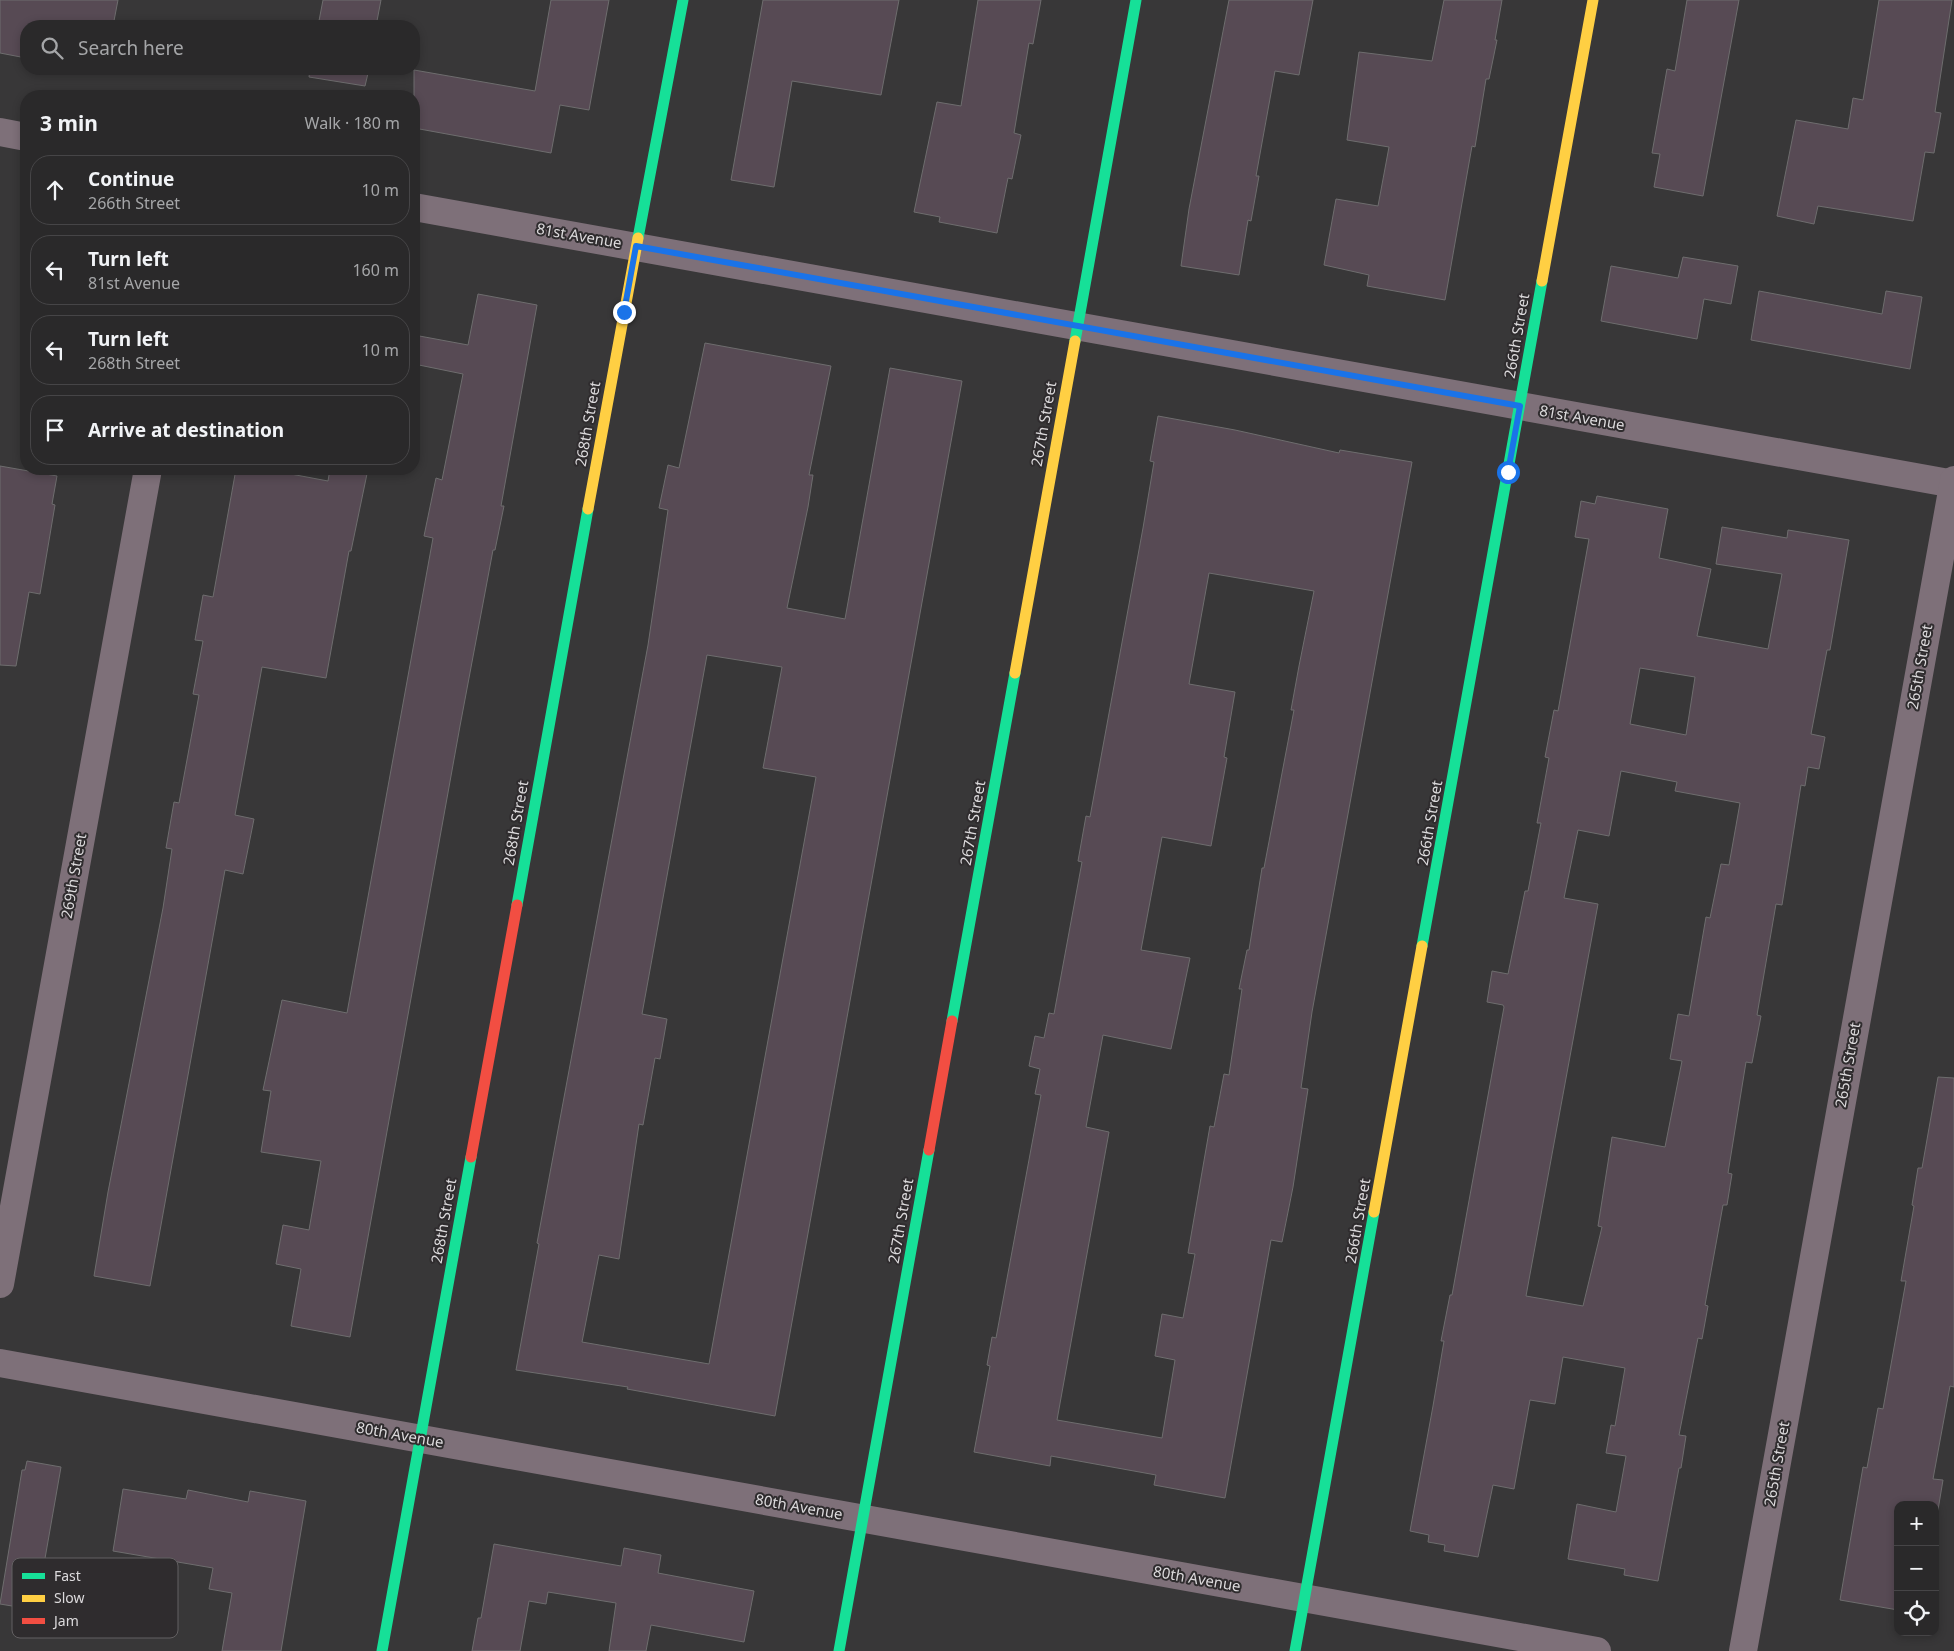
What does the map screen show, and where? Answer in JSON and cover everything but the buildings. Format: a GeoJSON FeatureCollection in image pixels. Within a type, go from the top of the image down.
{"type":"FeatureCollection","features":[{"type":"Feature","properties":{"kind":"street","name":"268th Street"},"geometry":{"type":"LineString","coordinates":[[382,1651],[636,246],[683,0]]}},
{"type":"Feature","properties":{"kind":"street","name":"267th Street"},"geometry":{"type":"LineString","coordinates":[[839,1651],[1136,0]]}},
{"type":"Feature","properties":{"kind":"street","name":"266th Street"},"geometry":{"type":"LineString","coordinates":[[1295,1651],[1593,0]]}},
{"type":"Feature","properties":{"kind":"street"},"geometry":{"type":"LineString","coordinates":[[0,132],[20,136]]}},
{"type":"Feature","properties":{"kind":"street","name":"81st Avenue"},"geometry":{"type":"LineString","coordinates":[[420,208],[1954,483]]}},
{"type":"Feature","properties":{"kind":"street","name":"269th Street"},"geometry":{"type":"LineString","coordinates":[[0,1284],[147,475]]}},
{"type":"Feature","properties":{"kind":"street","name":"265th Street"},"geometry":{"type":"LineString","coordinates":[[1743,1651],[1954,483]]}},
{"type":"Feature","properties":{"kind":"street","name":"80th Avenue"},"geometry":{"type":"LineString","coordinates":[[0,1363],[1598,1651]]}},
{"type":"Feature","properties":{"kind":"traffic: fast"},"geometry":{"type":"LineString","coordinates":[[638,238],[683,0]]}},
{"type":"Feature","properties":{"kind":"traffic: fast"},"geometry":{"type":"LineString","coordinates":[[1075,341],[1136,0]]}},
{"type":"Feature","properties":{"kind":"traffic: fast"},"geometry":{"type":"LineString","coordinates":[[1422,946],[1542,281]]}},
{"type":"Feature","properties":{"kind":"traffic: fast"},"geometry":{"type":"LineString","coordinates":[[517,905],[588,509]]}},
{"type":"Feature","properties":{"kind":"traffic: fast"},"geometry":{"type":"LineString","coordinates":[[952,1021],[1015,673]]}},
{"type":"Feature","properties":{"kind":"traffic: fast"},"geometry":{"type":"LineString","coordinates":[[839,1651],[929,1150]]}},
{"type":"Feature","properties":{"kind":"traffic: fast"},"geometry":{"type":"LineString","coordinates":[[382,1651],[471,1157]]}},
{"type":"Feature","properties":{"kind":"traffic: fast"},"geometry":{"type":"LineString","coordinates":[[1295,1651],[1374,1212]]}},
{"type":"Feature","properties":{"kind":"traffic: slow"},"geometry":{"type":"LineString","coordinates":[[1542,281],[1593,0]]}},
{"type":"Feature","properties":{"kind":"traffic: slow"},"geometry":{"type":"LineString","coordinates":[[588,509],[638,238]]}},
{"type":"Feature","properties":{"kind":"traffic: slow"},"geometry":{"type":"LineString","coordinates":[[1015,673],[1075,341]]}},
{"type":"Feature","properties":{"kind":"traffic: slow"},"geometry":{"type":"LineString","coordinates":[[1374,1212],[1422,946]]}},
{"type":"Feature","properties":{"kind":"traffic: jam"},"geometry":{"type":"LineString","coordinates":[[471,1157],[517,905]]}},
{"type":"Feature","properties":{"kind":"traffic: jam"},"geometry":{"type":"LineString","coordinates":[[929,1150],[952,1021]]}},
{"type":"Feature","properties":{"kind":"route"},"geometry":{"type":"LineString","coordinates":[[624,312],[636,246],[1520,406],[1508,472]]}}]}
